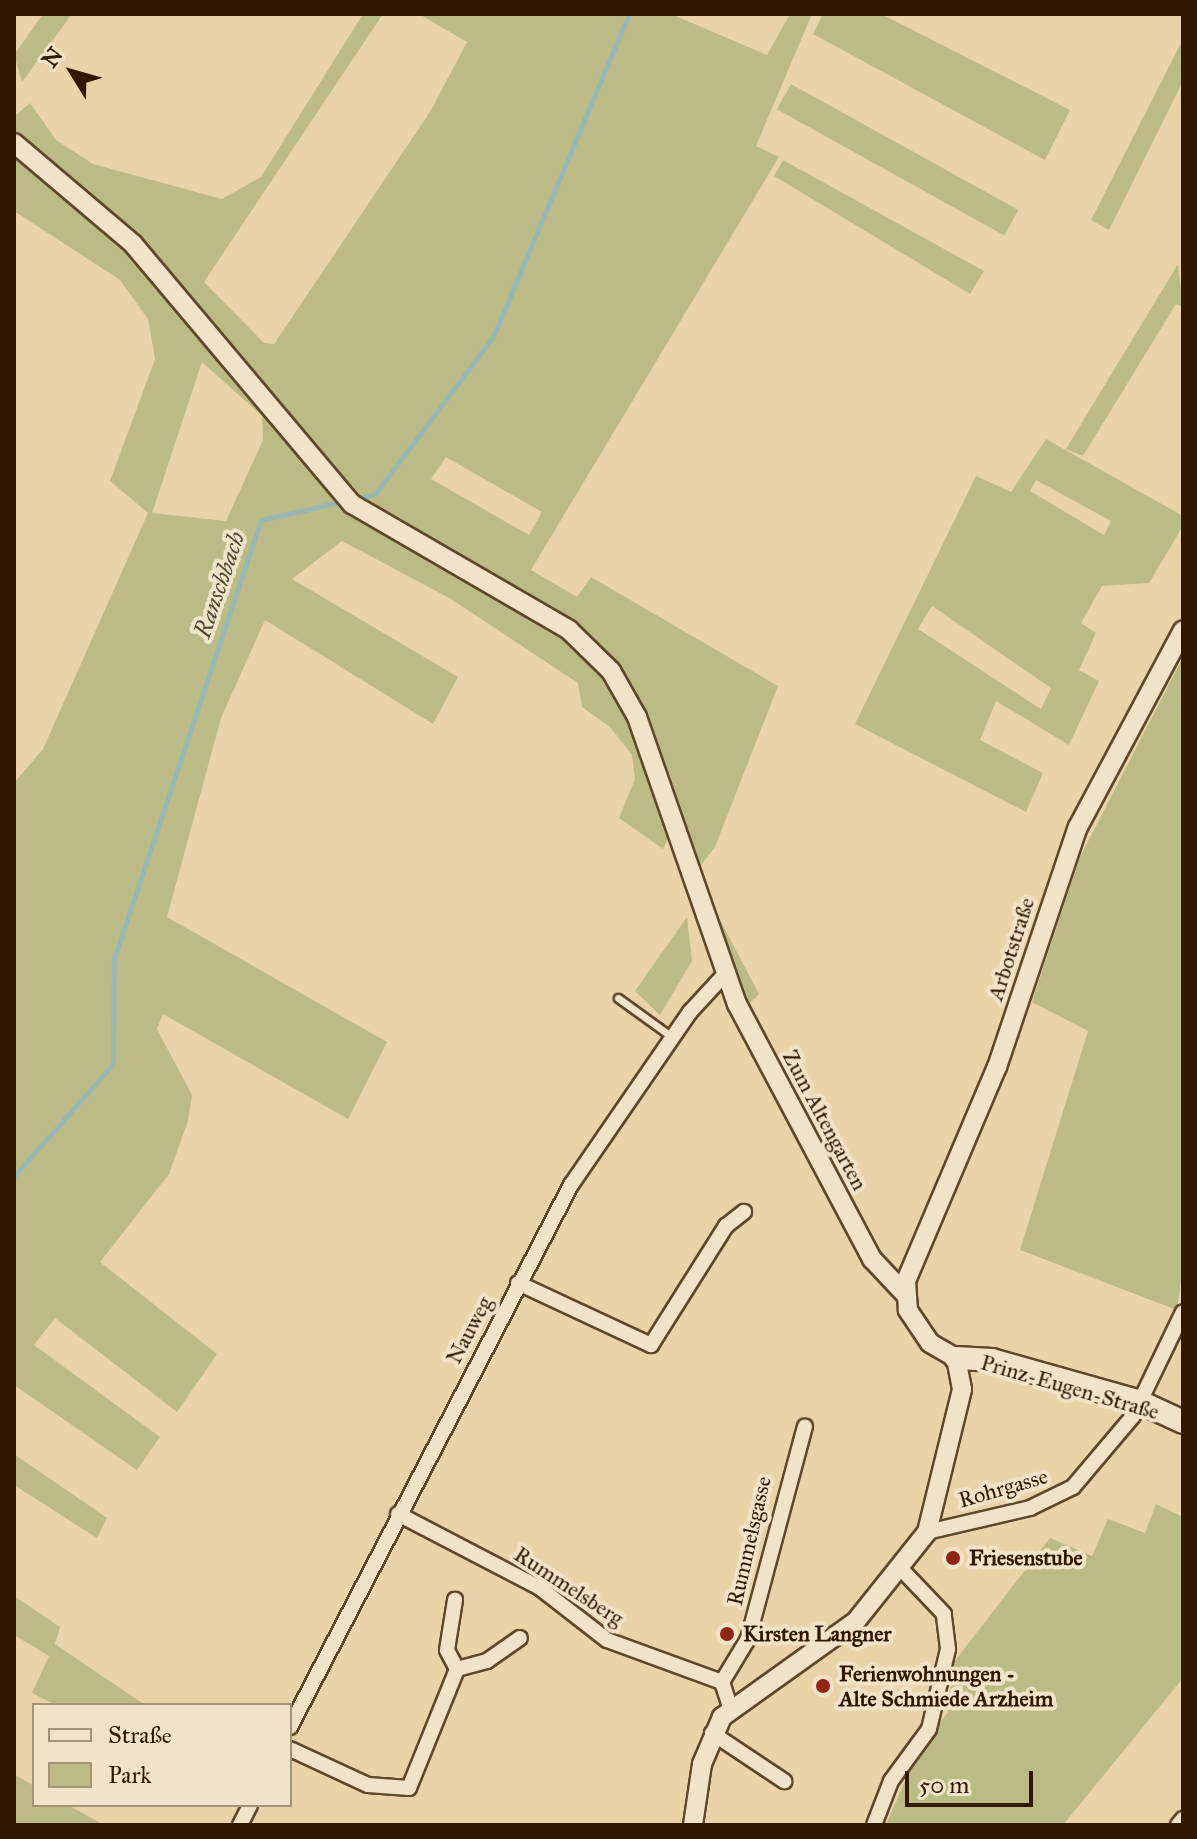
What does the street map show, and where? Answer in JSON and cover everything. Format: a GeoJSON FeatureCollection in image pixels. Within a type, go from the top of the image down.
{"type":"FeatureCollection","features":[{"type":"Feature","properties":{"kind":"main road","name":"Prinz-Eugen-Straße"},"geometry":{"type":"LineString","coordinates":[[956,1358],[992,1360],[1140,1402],[1183,1422]]}},
{"type":"Feature","properties":{"kind":"street","name":"Zum Altengarten"},"geometry":{"type":"LineString","coordinates":[[14,143],[133,244],[348,500],[569,630],[602,659],[637,717],[724,975],[872,1259],[904,1293],[930,1343],[956,1358]]}},
{"type":"Feature","properties":{"kind":"street","name":"Arbotstraße"},"geometry":{"type":"LineString","coordinates":[[904,1293],[997,1067],[1078,827],[1183,630]]}},
{"type":"Feature","properties":{"kind":"street","name":"Nauweg"},"geometry":{"type":"LineString","coordinates":[[292,1723],[571,1185],[672,1037],[724,975]]}},
{"type":"Feature","properties":{"kind":"street"},"geometry":{"type":"LineString","coordinates":[[518,1283],[651,1345],[726,1226],[744,1212]]}},
{"type":"Feature","properties":{"kind":"street","name":"Rohrgasse"},"geometry":{"type":"LineString","coordinates":[[927,1532],[1060,1496],[1102,1457],[1140,1402],[1183,1312]]}},
{"type":"Feature","properties":{"kind":"street"},"geometry":{"type":"LineString","coordinates":[[693,1825],[712,1733],[730,1707],[822,1650],[903,1571],[927,1532],[961,1416],[956,1358]]}},
{"type":"Feature","properties":{"kind":"street","name":"Rummelsgasse"},"geometry":{"type":"LineString","coordinates":[[722,1682],[748,1639],[805,1427]]}},
{"type":"Feature","properties":{"kind":"street","name":"Rummelsberg"},"geometry":{"type":"LineString","coordinates":[[398,1514],[540,1588],[607,1640],[722,1682]]}},
{"type":"Feature","properties":{"kind":"street"},"geometry":{"type":"LineString","coordinates":[[874,1825],[891,1781],[929,1729],[948,1649],[944,1614],[903,1571]]}},
{"type":"Feature","properties":{"kind":"street"},"geometry":{"type":"LineString","coordinates":[[455,1600],[447,1650],[457,1669]]}},
{"type":"Feature","properties":{"kind":"street"},"geometry":{"type":"LineString","coordinates":[[292,1750],[368,1785],[409,1788],[442,1693],[457,1669],[487,1661],[520,1638]]}},
{"type":"Feature","properties":{"kind":"street"},"geometry":{"type":"LineString","coordinates":[[722,1682],[730,1707]]}},
{"type":"Feature","properties":{"kind":"street"},"geometry":{"type":"LineString","coordinates":[[712,1733],[784,1781]]}},
{"type":"Feature","properties":{"kind":"street"},"geometry":{"type":"LineString","coordinates":[[240,1825],[249,1807]]}},
{"type":"Feature","properties":{"kind":"street"},"geometry":{"type":"LineString","coordinates":[[1178,1825],[1183,1819]]}},
{"type":"Feature","properties":{"kind":"lane"},"geometry":{"type":"LineString","coordinates":[[618,998],[672,1037]]}},
{"type":"Feature","properties":{"kind":"green space"},"geometry":{"type":"Polygon","coordinates":[[[43,14],[72,14],[22,82],[14,55],[43,14]]]}},
{"type":"Feature","properties":{"kind":"green space"},"geometry":{"type":"Polygon","coordinates":[[[363,14],[383,14],[204,282],[264,343],[274,344],[430,112],[467,42],[419,14],[671,14],[767,55],[790,14],[812,14],[756,146],[779,157],[531,570],[577,597],[591,577],[778,686],[715,847],[695,873],[673,828],[663,849],[619,818],[635,779],[632,755],[610,727],[582,707],[578,683],[451,599],[342,541],[292,579],[458,677],[433,724],[265,620],[221,718],[167,917],[387,1042],[348,1119],[163,1014],[157,1029],[192,1095],[188,1121],[169,1174],[100,1262],[217,1354],[177,1412],[55,1318],[34,1345],[160,1437],[137,1470],[14,1385],[14,783],[43,749],[148,513],[110,481],[155,359],[148,319],[120,280],[14,211],[14,117],[30,103],[56,140],[93,164],[222,199],[261,177],[363,14]],[[202,362],[152,513],[226,521],[263,440],[262,416],[202,362]],[[446,457],[431,479],[529,535],[542,512],[446,457]]]}},
{"type":"Feature","properties":{"kind":"green space"},"geometry":{"type":"Polygon","coordinates":[[[823,14],[881,14],[1070,110],[1045,160],[813,34],[823,14]]]}},
{"type":"Feature","properties":{"kind":"green space"},"geometry":{"type":"Polygon","coordinates":[[[1183,39],[1183,81],[1109,230],[1091,220],[1183,39]]]}},
{"type":"Feature","properties":{"kind":"green space"},"geometry":{"type":"Polygon","coordinates":[[[791,84],[1018,210],[1004,235],[777,109],[791,84]]]}},
{"type":"Feature","properties":{"kind":"green space"},"geometry":{"type":"Polygon","coordinates":[[[783,160],[984,271],[970,294],[774,176],[783,160]]]}},
{"type":"Feature","properties":{"kind":"green space"},"geometry":{"type":"Polygon","coordinates":[[[1178,264],[1183,307],[1176,304],[1083,456],[1066,449],[1178,264]]]}},
{"type":"Feature","properties":{"kind":"green space"},"geometry":{"type":"Polygon","coordinates":[[[1046,439],[1183,516],[1183,526],[1149,583],[1102,586],[1081,623],[1096,633],[1079,670],[1099,681],[1069,745],[996,701],[980,740],[1043,773],[1026,812],[855,724],[976,476],[1011,492],[1046,439]],[[1036,480],[1030,491],[1104,535],[1111,521],[1036,480]],[[932,606],[918,629],[1041,709],[1051,688],[932,606]]]}},
{"type":"Feature","properties":{"kind":"green space"},"geometry":{"type":"Polygon","coordinates":[[[1183,657],[1183,1265],[1177,1310],[1020,1250],[1088,1031],[1032,1002],[1080,857],[1183,657]]]}},
{"type":"Feature","properties":{"kind":"green space"},"geometry":{"type":"Polygon","coordinates":[[[708,897],[759,994],[747,1006],[708,897]]]}},
{"type":"Feature","properties":{"kind":"green space"},"geometry":{"type":"Polygon","coordinates":[[[687,917],[692,961],[660,1015],[635,991],[687,917]]]}},
{"type":"Feature","properties":{"kind":"green space"},"geometry":{"type":"Polygon","coordinates":[[[14,1454],[107,1518],[97,1538],[14,1485],[14,1454]]]}},
{"type":"Feature","properties":{"kind":"green space"},"geometry":{"type":"Polygon","coordinates":[[[1156,1504],[1183,1517],[1183,1678],[1063,1825],[886,1825],[917,1753],[948,1712],[954,1662],[1050,1538],[1092,1556],[1108,1519],[1145,1533],[1156,1504]]]}},
{"type":"Feature","properties":{"kind":"green space"},"geometry":{"type":"Polygon","coordinates":[[[14,1596],[60,1627],[55,1644],[142,1703],[52,1703],[32,1693],[49,1656],[14,1635],[14,1596]]]}},
{"type":"Feature","properties":{"kind":"green space"},"geometry":{"type":"Polygon","coordinates":[[[14,1774],[32,1785],[32,1807],[72,1807],[104,1825],[14,1825],[14,1774]]]}},
{"type":"Feature","properties":{"kind":"waterway","name":"Ranschbach"},"geometry":{"type":"LineString","coordinates":[[354,499],[375,494],[493,337],[629,14]]}},
{"type":"Feature","properties":{"kind":"waterway","name":"Ranschbach"},"geometry":{"type":"LineString","coordinates":[[14,1176],[113,1064],[114,959],[261,520],[344,501]]}},
{"type":"Feature","properties":{"kind":"place","name":"Friesenstube"},"geometry":{"type":"Point","coordinates":[953,1558]}},
{"type":"Feature","properties":{"kind":"place","name":"Kirsten Langner"},"geometry":{"type":"Point","coordinates":[727,1634]}},
{"type":"Feature","properties":{"kind":"place","name":"Ferienwohnungen - Alte Schmiede Arzheim"},"geometry":{"type":"Point","coordinates":[823,1686]}}]}
